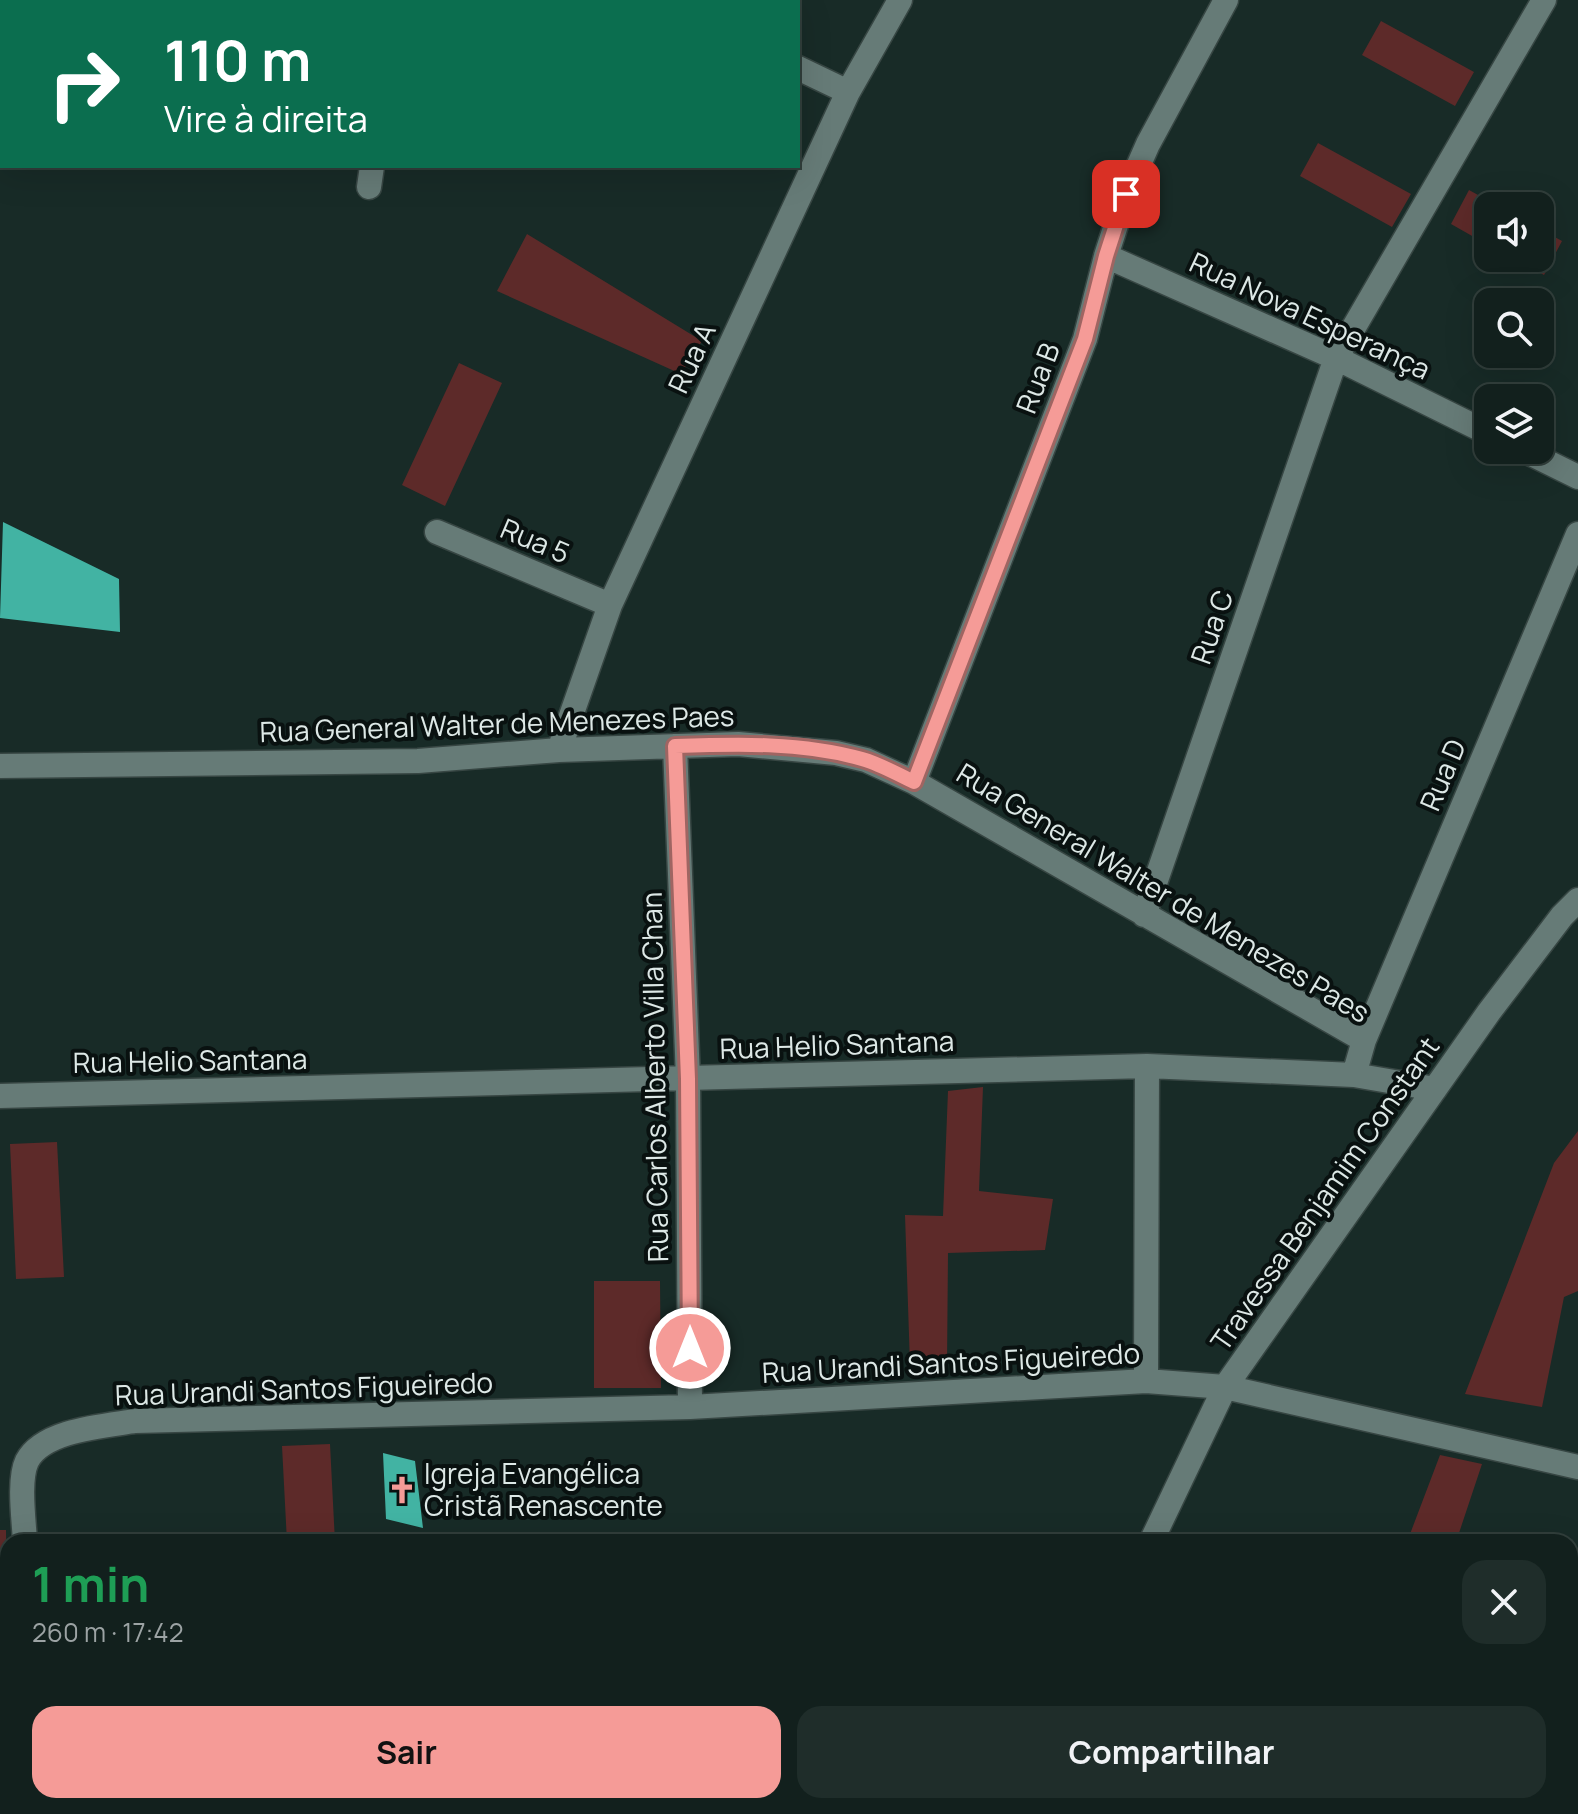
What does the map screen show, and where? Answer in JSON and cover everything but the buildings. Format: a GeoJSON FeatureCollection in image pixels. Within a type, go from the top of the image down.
{"type":"FeatureCollection","features":[{"type":"Feature","properties":{"kind":"street","name":"Rua A"},"geometry":{"type":"LineString","coordinates":[[559,750],[610,605],[848,92],[900,0]]}},
{"type":"Feature","properties":{"kind":"street","name":"Rua B"},"geometry":{"type":"LineString","coordinates":[[914,782],[1085,339],[1126,194],[1148,144],[1226,0]]}},
{"type":"Feature","properties":{"kind":"street","name":"Rua C"},"geometry":{"type":"LineString","coordinates":[[1144,915],[1336,358],[1544,0]]}},
{"type":"Feature","properties":{"kind":"street"},"geometry":{"type":"LineString","coordinates":[[800,69],[848,92]]}},
{"type":"Feature","properties":{"kind":"street","name":"Rua Nova Esperança"},"geometry":{"type":"LineString","coordinates":[[1106,256],[1336,358],[1474,426]]}},
{"type":"Feature","properties":{"kind":"street"},"geometry":{"type":"LineString","coordinates":[[1552,464],[1578,477]]}},
{"type":"Feature","properties":{"kind":"street","name":"Rua 5"},"geometry":{"type":"LineString","coordinates":[[437,532],[610,605]]}},
{"type":"Feature","properties":{"kind":"street","name":"Rua D"},"geometry":{"type":"LineString","coordinates":[[1364,1040],[1578,534]]}},
{"type":"Feature","properties":{"kind":"street","name":"Rua General Walter de Menezes Paes"},"geometry":{"type":"LineString","coordinates":[[0,766],[418,761],[559,750],[738,744],[809,749],[866,760],[914,782],[1364,1040],[1354,1075]]}},
{"type":"Feature","properties":{"kind":"street","name":"Rua Carlos Alberto Villa Chan"},"geometry":{"type":"LineString","coordinates":[[675,746],[688,1079],[690,1407]]}},
{"type":"Feature","properties":{"kind":"street","name":"Travessa Benjamim Constant"},"geometry":{"type":"LineString","coordinates":[[1155,1534],[1225,1387],[1435,1089],[1562,916],[1578,900]]}},
{"type":"Feature","properties":{"kind":"street"},"geometry":{"type":"LineString","coordinates":[[1146,1381],[1147,1066]]}},
{"type":"Feature","properties":{"kind":"street","name":"Rua Helio Santana"},"geometry":{"type":"LineString","coordinates":[[0,1096],[1147,1066],[1354,1075],[1435,1089]]}},
{"type":"Feature","properties":{"kind":"street","name":"Rua Urandi Santos Figueiredo"},"geometry":{"type":"LineString","coordinates":[[25,1534],[23,1483],[27,1461],[50,1439],[99,1426],[135,1421],[690,1407],[1146,1381],[1225,1387],[1578,1467]]}},
{"type":"Feature","properties":{"kind":"shaded area"},"geometry":{"type":"Polygon","coordinates":[[[1381,21],[1474,72],[1455,106],[1362,55],[1381,21]]]}},
{"type":"Feature","properties":{"kind":"shaded area"},"geometry":{"type":"Polygon","coordinates":[[[1318,143],[1411,194],[1392,227],[1300,176],[1318,143]]]}},
{"type":"Feature","properties":{"kind":"shaded area"},"geometry":{"type":"Polygon","coordinates":[[[1469,190],[1474,193],[1474,237],[1451,224],[1469,190]]]}},
{"type":"Feature","properties":{"kind":"shaded area"},"geometry":{"type":"Polygon","coordinates":[[[527,234],[702,341],[681,374],[497,291],[527,234]]]}},
{"type":"Feature","properties":{"kind":"shaded area"},"geometry":{"type":"Polygon","coordinates":[[[1554,237],[1562,241],[1554,256],[1554,237]]]}},
{"type":"Feature","properties":{"kind":"shaded area"},"geometry":{"type":"Polygon","coordinates":[[[459,363],[502,383],[445,506],[402,485],[459,363]]]}},
{"type":"Feature","properties":{"kind":"shaded area"},"geometry":{"type":"Polygon","coordinates":[[[983,1087],[979,1191],[1053,1199],[1045,1250],[948,1253],[947,1366],[910,1365],[905,1215],[943,1216],[948,1091],[983,1087]]]}},
{"type":"Feature","properties":{"kind":"shaded area"},"geometry":{"type":"Polygon","coordinates":[[[1578,1131],[1578,1291],[1564,1297],[1542,1407],[1465,1394],[1554,1163],[1578,1131]]]}},
{"type":"Feature","properties":{"kind":"shaded area"},"geometry":{"type":"Polygon","coordinates":[[[57,1142],[64,1277],[16,1279],[10,1144],[57,1142]]]}},
{"type":"Feature","properties":{"kind":"shaded area"},"geometry":{"type":"Polygon","coordinates":[[[594,1281],[660,1281],[661,1388],[594,1388],[594,1281]]]}},
{"type":"Feature","properties":{"kind":"shaded area"},"geometry":{"type":"Polygon","coordinates":[[[330,1444],[335,1534],[287,1534],[282,1446],[330,1444]]]}},
{"type":"Feature","properties":{"kind":"shaded area"},"geometry":{"type":"Polygon","coordinates":[[[1440,1455],[1482,1464],[1459,1534],[1410,1534],[1440,1455]]]}},
{"type":"Feature","properties":{"kind":"place","name":"Igreja Evangélica Cristã Renascente"},"geometry":{"type":"Point","coordinates":[402,1490]}},
{"type":"Feature","properties":{"kind":"route"},"geometry":{"type":"LineString","coordinates":[[690,1348],[688,1079],[675,746],[738,744],[836,753],[866,760],[914,782],[1085,339],[1126,194]]}}]}
